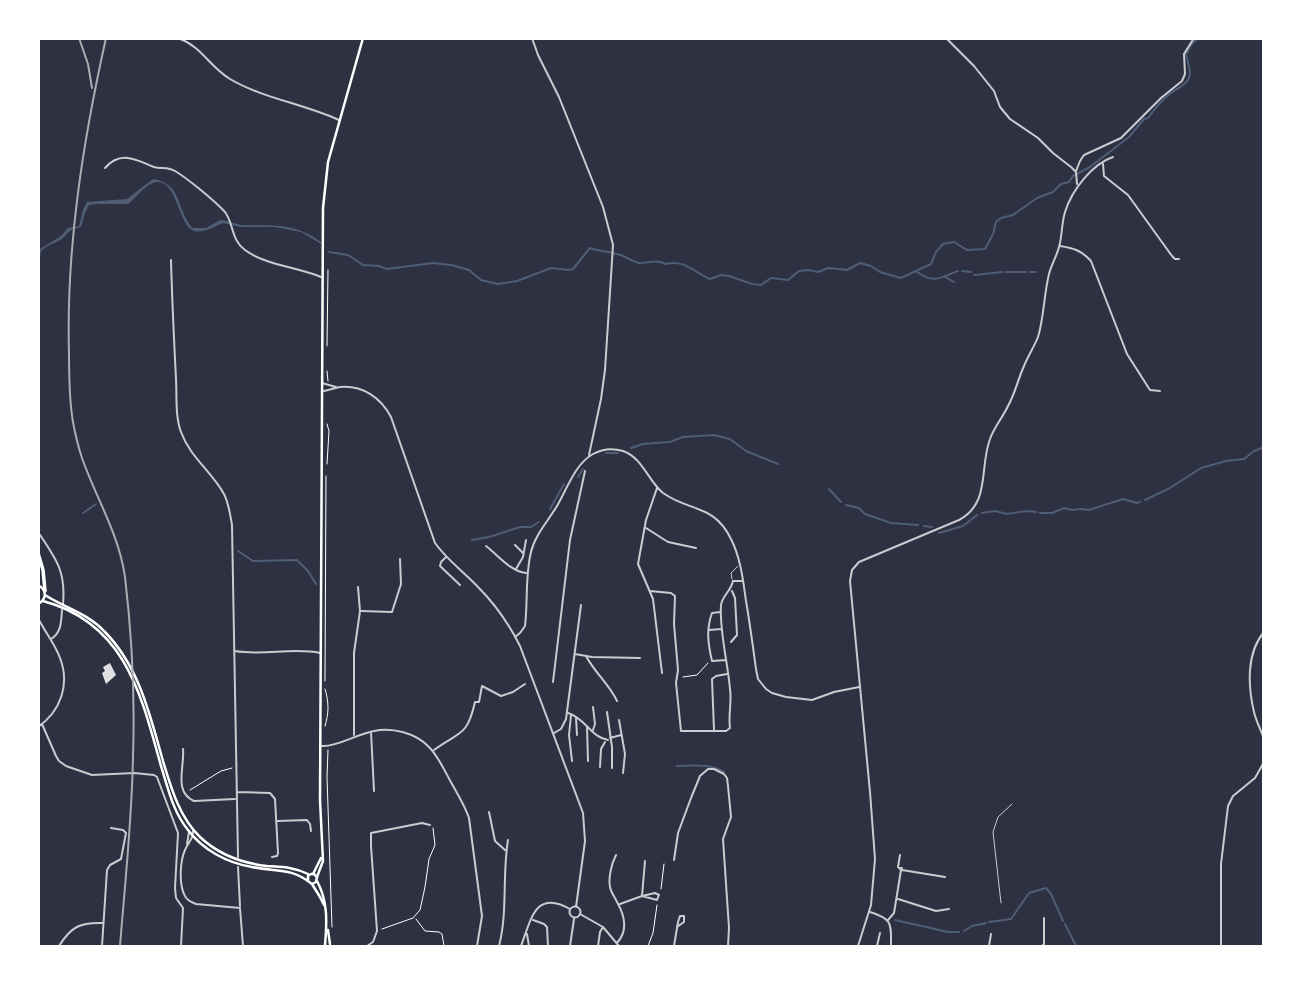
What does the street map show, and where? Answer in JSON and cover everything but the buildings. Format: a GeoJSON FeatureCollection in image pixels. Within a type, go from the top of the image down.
{"type":"FeatureCollection","features":[{"type":"Feature","properties":{"kind":"highway"},"geometry":{"type":"LineString","coordinates":[[38,553],[45,593]]}},
{"type":"Feature","properties":{"kind":"main road"},"geometry":{"type":"LineString","coordinates":[[312,884],[323,864],[323,208],[326,173],[363,38]]}},
{"type":"Feature","properties":{"kind":"main road"},"geometry":{"type":"LineString","coordinates":[[38,585],[58,604],[101,631],[127,667],[142,700],[176,811],[194,838],[213,852],[232,860],[299,874],[312,884],[325,908]]}},
{"type":"Feature","properties":{"kind":"main road"},"geometry":{"type":"LineString","coordinates":[[45,593],[41,604],[58,604]]}},
{"type":"Feature","properties":{"kind":"main road"},"geometry":{"type":"LineString","coordinates":[[191,831],[232,860]]}},
{"type":"Feature","properties":{"kind":"main road"},"geometry":{"type":"LineString","coordinates":[[308,880],[322,855]]}},
{"type":"Feature","properties":{"kind":"main road"},"geometry":{"type":"LineString","coordinates":[[245,864],[296,869],[317,879],[326,902],[327,927],[332,945],[324,946],[327,927]]}},
{"type":"Feature","properties":{"kind":"street"},"geometry":{"type":"LineString","coordinates":[[178,38],[199,50],[231,80],[340,120]]}},
{"type":"Feature","properties":{"kind":"street"},"geometry":{"type":"LineString","coordinates":[[532,38],[603,207],[614,250],[601,399],[589,456]]}},
{"type":"Feature","properties":{"kind":"street"},"geometry":{"type":"LineString","coordinates":[[946,38],[994,91],[1000,107],[1010,119],[1068,163],[1076,174],[1079,187]]}},
{"type":"Feature","properties":{"kind":"street"},"geometry":{"type":"LineString","coordinates":[[1076,174],[1084,155],[1121,138],[1182,80],[1185,74],[1184,54],[1194,38]]}},
{"type":"Feature","properties":{"kind":"street"},"geometry":{"type":"LineString","coordinates":[[858,947],[874,885],[875,852],[850,581],[852,569],[859,562],[959,520],[977,504],[990,437],[1010,402],[1039,334],[1049,272],[1059,246],[1065,214],[1079,187],[1102,163],[1114,157]]}},
{"type":"Feature","properties":{"kind":"street"},"geometry":{"type":"LineString","coordinates":[[105,168],[113,161],[123,158],[139,160],[157,168],[172,169],[226,214],[238,244],[249,253],[323,278]]}},
{"type":"Feature","properties":{"kind":"street"},"geometry":{"type":"LineString","coordinates":[[1102,163],[1104,176],[1126,192],[1172,256],[1179,259]]}},
{"type":"Feature","properties":{"kind":"street"},"geometry":{"type":"LineString","coordinates":[[1059,246],[1074,248],[1091,261],[1127,354],[1149,388],[1160,391]]}},
{"type":"Feature","properties":{"kind":"street"},"geometry":{"type":"LineString","coordinates":[[171,260],[178,420],[194,457],[220,489],[230,510],[233,541],[238,857]]}},
{"type":"Feature","properties":{"kind":"street"},"geometry":{"type":"LineString","coordinates":[[322,383],[337,387]]}},
{"type":"Feature","properties":{"kind":"street"},"geometry":{"type":"LineString","coordinates":[[323,391],[351,387],[366,391],[386,407],[432,537],[446,557],[489,599],[523,652],[580,802],[584,821],[584,850],[576,907],[580,914],[603,926],[618,945],[625,927],[619,904],[610,890],[612,862],[616,855]]}},
{"type":"Feature","properties":{"kind":"street"},"geometry":{"type":"LineString","coordinates":[[515,637],[525,626],[527,573],[536,538],[577,470],[589,456],[614,449],[625,452],[638,461],[657,487],[671,497],[701,509],[723,525],[741,565],[757,674],[766,689],[786,697],[812,700],[860,687]]}},
{"type":"Feature","properties":{"kind":"street"},"geometry":{"type":"LineString","coordinates":[[553,682],[570,540],[585,471]]}},
{"type":"Feature","properties":{"kind":"street"},"geometry":{"type":"LineString","coordinates":[[657,487],[650,504],[638,564],[653,600],[662,673]]}},
{"type":"Feature","properties":{"kind":"street"},"geometry":{"type":"LineString","coordinates":[[645,527],[668,542],[696,548]]}},
{"type":"Feature","properties":{"kind":"street"},"geometry":{"type":"LineString","coordinates":[[38,532],[58,565],[64,581],[60,628],[50,639]]}},
{"type":"Feature","properties":{"kind":"street"},"geometry":{"type":"LineString","coordinates":[[516,569],[524,553],[526,540]]}},
{"type":"Feature","properties":{"kind":"street"},"geometry":{"type":"LineString","coordinates":[[514,545],[524,553]]}},
{"type":"Feature","properties":{"kind":"street"},"geometry":{"type":"LineString","coordinates":[[486,546],[510,567],[527,573]]}},
{"type":"Feature","properties":{"kind":"street"},"geometry":{"type":"LineString","coordinates":[[446,557],[440,566],[460,585]]}},
{"type":"Feature","properties":{"kind":"street"},"geometry":{"type":"LineString","coordinates":[[360,611],[392,612],[401,584],[400,559]]}},
{"type":"Feature","properties":{"kind":"street"},"geometry":{"type":"LineString","coordinates":[[650,591],[671,593],[675,596],[674,624],[681,731],[726,730],[730,728],[731,691],[721,612],[722,600],[731,590],[733,581],[743,581]]}},
{"type":"Feature","properties":{"kind":"street"},"geometry":{"type":"LineString","coordinates":[[354,736],[354,653],[360,611],[358,587]]}},
{"type":"Feature","properties":{"kind":"street"},"geometry":{"type":"LineString","coordinates":[[731,590],[734,594],[738,630],[731,642]]}},
{"type":"Feature","properties":{"kind":"street"},"geometry":{"type":"LineString","coordinates":[[554,733],[564,725],[567,713],[581,605]]}},
{"type":"Feature","properties":{"kind":"street"},"geometry":{"type":"LineString","coordinates":[[721,612],[712,612],[708,643],[712,661],[727,659]]}},
{"type":"Feature","properties":{"kind":"street"},"geometry":{"type":"LineString","coordinates":[[38,618],[56,648],[63,667],[64,687],[60,705],[38,727]]}},
{"type":"Feature","properties":{"kind":"street"},"geometry":{"type":"LineString","coordinates":[[708,630],[723,629]]}},
{"type":"Feature","properties":{"kind":"street"},"geometry":{"type":"LineString","coordinates":[[1264,632],[1252,652],[1250,677],[1254,714],[1264,738]]}},
{"type":"Feature","properties":{"kind":"street"},"geometry":{"type":"LineString","coordinates":[[234,651],[321,653]]}},
{"type":"Feature","properties":{"kind":"street"},"geometry":{"type":"LineString","coordinates":[[574,654],[640,658]]}},
{"type":"Feature","properties":{"kind":"street"},"geometry":{"type":"LineString","coordinates":[[586,656],[617,701]]}},
{"type":"Feature","properties":{"kind":"street"},"geometry":{"type":"LineString","coordinates":[[714,731],[712,679],[729,674]]}},
{"type":"Feature","properties":{"kind":"street"},"geometry":{"type":"LineString","coordinates":[[433,751],[458,736],[468,726],[475,702],[479,702],[482,686],[501,696],[525,684]]}},
{"type":"Feature","properties":{"kind":"street"},"geometry":{"type":"LineString","coordinates":[[592,731],[595,723],[593,707]]}},
{"type":"Feature","properties":{"kind":"street"},"geometry":{"type":"LineString","coordinates":[[607,712],[613,754],[612,768]]}},
{"type":"Feature","properties":{"kind":"street"},"geometry":{"type":"LineString","coordinates":[[567,713],[606,741]]}},
{"type":"Feature","properties":{"kind":"street"},"geometry":{"type":"LineString","coordinates":[[573,715],[577,735]]}},
{"type":"Feature","properties":{"kind":"street"},"geometry":{"type":"LineString","coordinates":[[572,761],[569,735],[573,715]]}},
{"type":"Feature","properties":{"kind":"street"},"geometry":{"type":"LineString","coordinates":[[619,720],[626,760],[623,773]]}},
{"type":"Feature","properties":{"kind":"street"},"geometry":{"type":"LineString","coordinates":[[43,724],[56,756],[66,766],[92,775],[132,773],[153,775],[157,778],[178,833],[175,888],[176,898],[183,908],[181,947]]}},
{"type":"Feature","properties":{"kind":"street"},"geometry":{"type":"LineString","coordinates":[[587,726],[588,761]]}},
{"type":"Feature","properties":{"kind":"street"},"geometry":{"type":"LineString","coordinates":[[321,746],[385,730],[405,733],[422,741],[433,751],[468,818],[482,916],[477,947]]}},
{"type":"Feature","properties":{"kind":"street"},"geometry":{"type":"LineString","coordinates":[[370,732],[374,791]]}},
{"type":"Feature","properties":{"kind":"street"},"geometry":{"type":"LineString","coordinates":[[600,767],[601,749],[606,741],[622,735]]}},
{"type":"Feature","properties":{"kind":"street"},"geometry":{"type":"LineString","coordinates":[[183,749],[184,759],[180,774],[189,800],[236,799]]}},
{"type":"Feature","properties":{"kind":"street"},"geometry":{"type":"LineString","coordinates":[[1221,947],[1221,864],[1228,806],[1234,796],[1255,778],[1264,762]]}},
{"type":"Feature","properties":{"kind":"street"},"geometry":{"type":"LineString","coordinates":[[674,860],[678,833],[700,776],[708,769],[720,771],[727,778],[730,809],[723,839],[728,947]]}},
{"type":"Feature","properties":{"kind":"street"},"geometry":{"type":"LineString","coordinates":[[236,792],[270,793],[275,799],[278,853],[272,857]]}},
{"type":"Feature","properties":{"kind":"street"},"geometry":{"type":"LineString","coordinates":[[489,812],[495,841],[506,850]]}},
{"type":"Feature","properties":{"kind":"street"},"geometry":{"type":"LineString","coordinates":[[276,821],[307,820],[310,831]]}},
{"type":"Feature","properties":{"kind":"street"},"geometry":{"type":"LineString","coordinates":[[369,946],[377,931],[371,833],[422,823],[430,825]]}},
{"type":"Feature","properties":{"kind":"street"},"geometry":{"type":"LineString","coordinates":[[102,947],[107,870],[121,859],[126,833],[111,828]]}},
{"type":"Feature","properties":{"kind":"street"},"geometry":{"type":"LineString","coordinates":[[191,831],[183,862],[181,885],[186,898],[196,905],[240,908]]}},
{"type":"Feature","properties":{"kind":"street"},"geometry":{"type":"LineString","coordinates":[[186,848],[194,838]]}},
{"type":"Feature","properties":{"kind":"street"},"geometry":{"type":"LineString","coordinates":[[499,947],[505,910],[508,840]]}},
{"type":"Feature","properties":{"kind":"street"},"geometry":{"type":"LineString","coordinates":[[888,920],[894,913],[897,899],[900,855]]}},
{"type":"Feature","properties":{"kind":"street"},"geometry":{"type":"LineString","coordinates":[[642,896],[645,861]]}},
{"type":"Feature","properties":{"kind":"street"},"geometry":{"type":"LineString","coordinates":[[238,867],[243,947]]}},
{"type":"Feature","properties":{"kind":"street"},"geometry":{"type":"LineString","coordinates":[[900,869],[945,877]]}},
{"type":"Feature","properties":{"kind":"street"},"geometry":{"type":"LineString","coordinates":[[619,904],[642,896],[655,893],[659,895],[657,900],[642,896]]}},
{"type":"Feature","properties":{"kind":"street"},"geometry":{"type":"LineString","coordinates":[[897,899],[936,911],[949,909]]}},
{"type":"Feature","properties":{"kind":"street"},"geometry":{"type":"LineString","coordinates":[[521,947],[532,919],[545,903],[556,902],[570,909],[576,907]]}},
{"type":"Feature","properties":{"kind":"street"},"geometry":{"type":"LineString","coordinates":[[570,909],[569,914],[575,918]]}},
{"type":"Feature","properties":{"kind":"street"},"geometry":{"type":"LineString","coordinates":[[869,912],[888,920],[891,927],[891,947]]}},
{"type":"Feature","properties":{"kind":"street"},"geometry":{"type":"LineString","coordinates":[[570,947],[575,918],[580,914]]}},
{"type":"Feature","properties":{"kind":"street"},"geometry":{"type":"LineString","coordinates":[[1042,947],[1044,918]]}},
{"type":"Feature","properties":{"kind":"street"},"geometry":{"type":"LineString","coordinates":[[532,919],[547,927],[548,947]]}},
{"type":"Feature","properties":{"kind":"street"},"geometry":{"type":"LineString","coordinates":[[59,947],[69,932],[78,926],[103,923]]}},
{"type":"Feature","properties":{"kind":"street"},"geometry":{"type":"LineString","coordinates":[[598,947],[603,926]]}},
{"type":"Feature","properties":{"kind":"street"},"geometry":{"type":"LineString","coordinates":[[674,947],[677,928]]}},
{"type":"Feature","properties":{"kind":"street"},"geometry":{"type":"LineString","coordinates":[[527,932],[529,947]]}},
{"type":"Feature","properties":{"kind":"street"},"geometry":{"type":"LineString","coordinates":[[877,947],[880,933]]}},
{"type":"Feature","properties":{"kind":"street"},"geometry":{"type":"LineString","coordinates":[[989,947],[990,934]]}},
{"type":"Feature","properties":{"kind":"lane"},"geometry":{"type":"LineString","coordinates":[[733,581],[731,573],[741,565]]}},
{"type":"Feature","properties":{"kind":"lane"},"geometry":{"type":"LineString","coordinates":[[1001,903],[993,832],[998,817],[1012,804]]}},
{"type":"Feature","properties":{"kind":"path"},"geometry":{"type":"LineString","coordinates":[[327,270],[327,346]]}},
{"type":"Feature","properties":{"kind":"path"},"geometry":{"type":"LineString","coordinates":[[327,370],[328,384]]}},
{"type":"Feature","properties":{"kind":"path"},"geometry":{"type":"LineString","coordinates":[[324,729],[328,715],[325,689],[326,468],[329,431],[326,421]]}},
{"type":"Feature","properties":{"kind":"path"},"geometry":{"type":"LineString","coordinates":[[677,677],[697,675],[712,661]]}},
{"type":"Feature","properties":{"kind":"path"},"geometry":{"type":"LineString","coordinates":[[328,746],[332,929]]}},
{"type":"Feature","properties":{"kind":"path"},"geometry":{"type":"LineString","coordinates":[[185,793],[221,771],[236,768]]}},
{"type":"Feature","properties":{"kind":"path"},"geometry":{"type":"LineString","coordinates":[[377,931],[414,918],[418,914],[428,864],[435,845],[435,835],[430,825]]}},
{"type":"Feature","properties":{"kind":"path"},"geometry":{"type":"LineString","coordinates":[[659,895],[664,864]]}},
{"type":"Feature","properties":{"kind":"path"},"geometry":{"type":"LineString","coordinates":[[648,947],[653,933],[657,900]]}},
{"type":"Feature","properties":{"kind":"path"},"geometry":{"type":"LineString","coordinates":[[414,918],[425,931],[440,933],[444,947]]}},
{"type":"Feature","properties":{"kind":"water"},"geometry":{"type":"Polygon","coordinates":[[[153,179],[166,183],[174,191],[192,228],[206,228],[220,220],[242,225],[283,226],[302,231],[321,244],[301,232],[274,227],[240,227],[223,223],[204,231],[192,230],[183,219],[172,193],[161,182],[149,185],[128,204],[89,205],[81,227],[71,230],[62,239],[43,249],[39,263],[40,249],[61,236],[68,228],[79,226],[87,202],[127,199],[153,179]]]}},
{"type":"Feature","properties":{"kind":"waterway"},"geometry":{"type":"LineString","coordinates":[[329,252],[348,255],[363,265],[387,269],[433,263],[451,265],[469,270],[481,280],[498,284],[517,281],[551,268],[573,269],[590,248],[619,254],[639,263],[678,263],[710,279],[721,275],[761,285],[771,278],[788,280],[799,271],[818,272],[828,268],[847,270],[860,263],[901,278],[931,264],[943,244],[954,242],[967,250],[985,249],[996,222],[1001,218],[1013,215],[1037,198],[1069,182],[1073,176],[1090,167],[1129,137],[1164,98],[1188,80],[1190,71],[1186,55],[1198,38]]}},
{"type":"Feature","properties":{"kind":"waterway"},"geometry":{"type":"LineString","coordinates":[[917,272],[933,279],[958,271]]}},
{"type":"Feature","properties":{"kind":"waterway"},"geometry":{"type":"LineString","coordinates":[[962,271],[971,272]]}},
{"type":"Feature","properties":{"kind":"waterway"},"geometry":{"type":"LineString","coordinates":[[974,275],[1003,272]]}},
{"type":"Feature","properties":{"kind":"waterway"},"geometry":{"type":"LineString","coordinates":[[1006,272],[1026,272]]}},
{"type":"Feature","properties":{"kind":"waterway"},"geometry":{"type":"LineString","coordinates":[[1030,272],[1036,272]]}},
{"type":"Feature","properties":{"kind":"waterway"},"geometry":{"type":"LineString","coordinates":[[945,277],[954,282]]}},
{"type":"Feature","properties":{"kind":"waterway"},"geometry":{"type":"LineString","coordinates":[[631,448],[643,444],[670,442],[683,437],[714,435],[730,439],[746,451],[778,464]]}},
{"type":"Feature","properties":{"kind":"waterway"},"geometry":{"type":"LineString","coordinates":[[1145,500],[1201,468],[1244,459],[1264,447]]}},
{"type":"Feature","properties":{"kind":"waterway"},"geometry":{"type":"LineString","coordinates":[[606,453],[618,453]]}},
{"type":"Feature","properties":{"kind":"waterway"},"geometry":{"type":"LineString","coordinates":[[578,477],[583,469]]}},
{"type":"Feature","properties":{"kind":"waterway"},"geometry":{"type":"LineString","coordinates":[[550,509],[564,484]]}},
{"type":"Feature","properties":{"kind":"waterway"},"geometry":{"type":"LineString","coordinates":[[829,489],[841,502]]}},
{"type":"Feature","properties":{"kind":"waterway"},"geometry":{"type":"LineString","coordinates":[[1040,513],[1052,513],[1064,508],[1089,510],[1123,499],[1140,502]]}},
{"type":"Feature","properties":{"kind":"waterway"},"geometry":{"type":"LineString","coordinates":[[83,513],[96,504]]}},
{"type":"Feature","properties":{"kind":"waterway"},"geometry":{"type":"LineString","coordinates":[[846,505],[891,523],[918,525]]}},
{"type":"Feature","properties":{"kind":"waterway"},"geometry":{"type":"LineString","coordinates":[[982,513],[1036,512]]}},
{"type":"Feature","properties":{"kind":"waterway"},"geometry":{"type":"LineString","coordinates":[[939,533],[963,526],[977,515]]}},
{"type":"Feature","properties":{"kind":"waterway"},"geometry":{"type":"LineString","coordinates":[[472,540],[520,527],[531,527],[539,522]]}},
{"type":"Feature","properties":{"kind":"waterway"},"geometry":{"type":"LineString","coordinates":[[924,526],[932,527]]}},
{"type":"Feature","properties":{"kind":"waterway"},"geometry":{"type":"LineString","coordinates":[[238,551],[253,561],[297,560],[316,584]]}},
{"type":"Feature","properties":{"kind":"waterway"},"geometry":{"type":"LineString","coordinates":[[677,766],[707,766],[724,772]]}},
{"type":"Feature","properties":{"kind":"waterway"},"geometry":{"type":"LineString","coordinates":[[989,922],[1011,919],[1029,893],[1046,888],[1063,921]]}},
{"type":"Feature","properties":{"kind":"waterway"},"geometry":{"type":"LineString","coordinates":[[895,920],[959,932]]}},
{"type":"Feature","properties":{"kind":"waterway"},"geometry":{"type":"LineString","coordinates":[[964,931],[986,923]]}},
{"type":"Feature","properties":{"kind":"waterway"},"geometry":{"type":"LineString","coordinates":[[1065,924],[1076,946]]}},
{"type":"Feature","properties":{"kind":"railway"},"geometry":{"type":"LineString","coordinates":[[79,38],[88,64],[92,88]]}},
{"type":"Feature","properties":{"kind":"railway"},"geometry":{"type":"LineString","coordinates":[[106,38],[83,155],[73,234],[69,370],[77,440],[118,546],[125,577],[129,622],[134,734],[120,946]]}}]}
